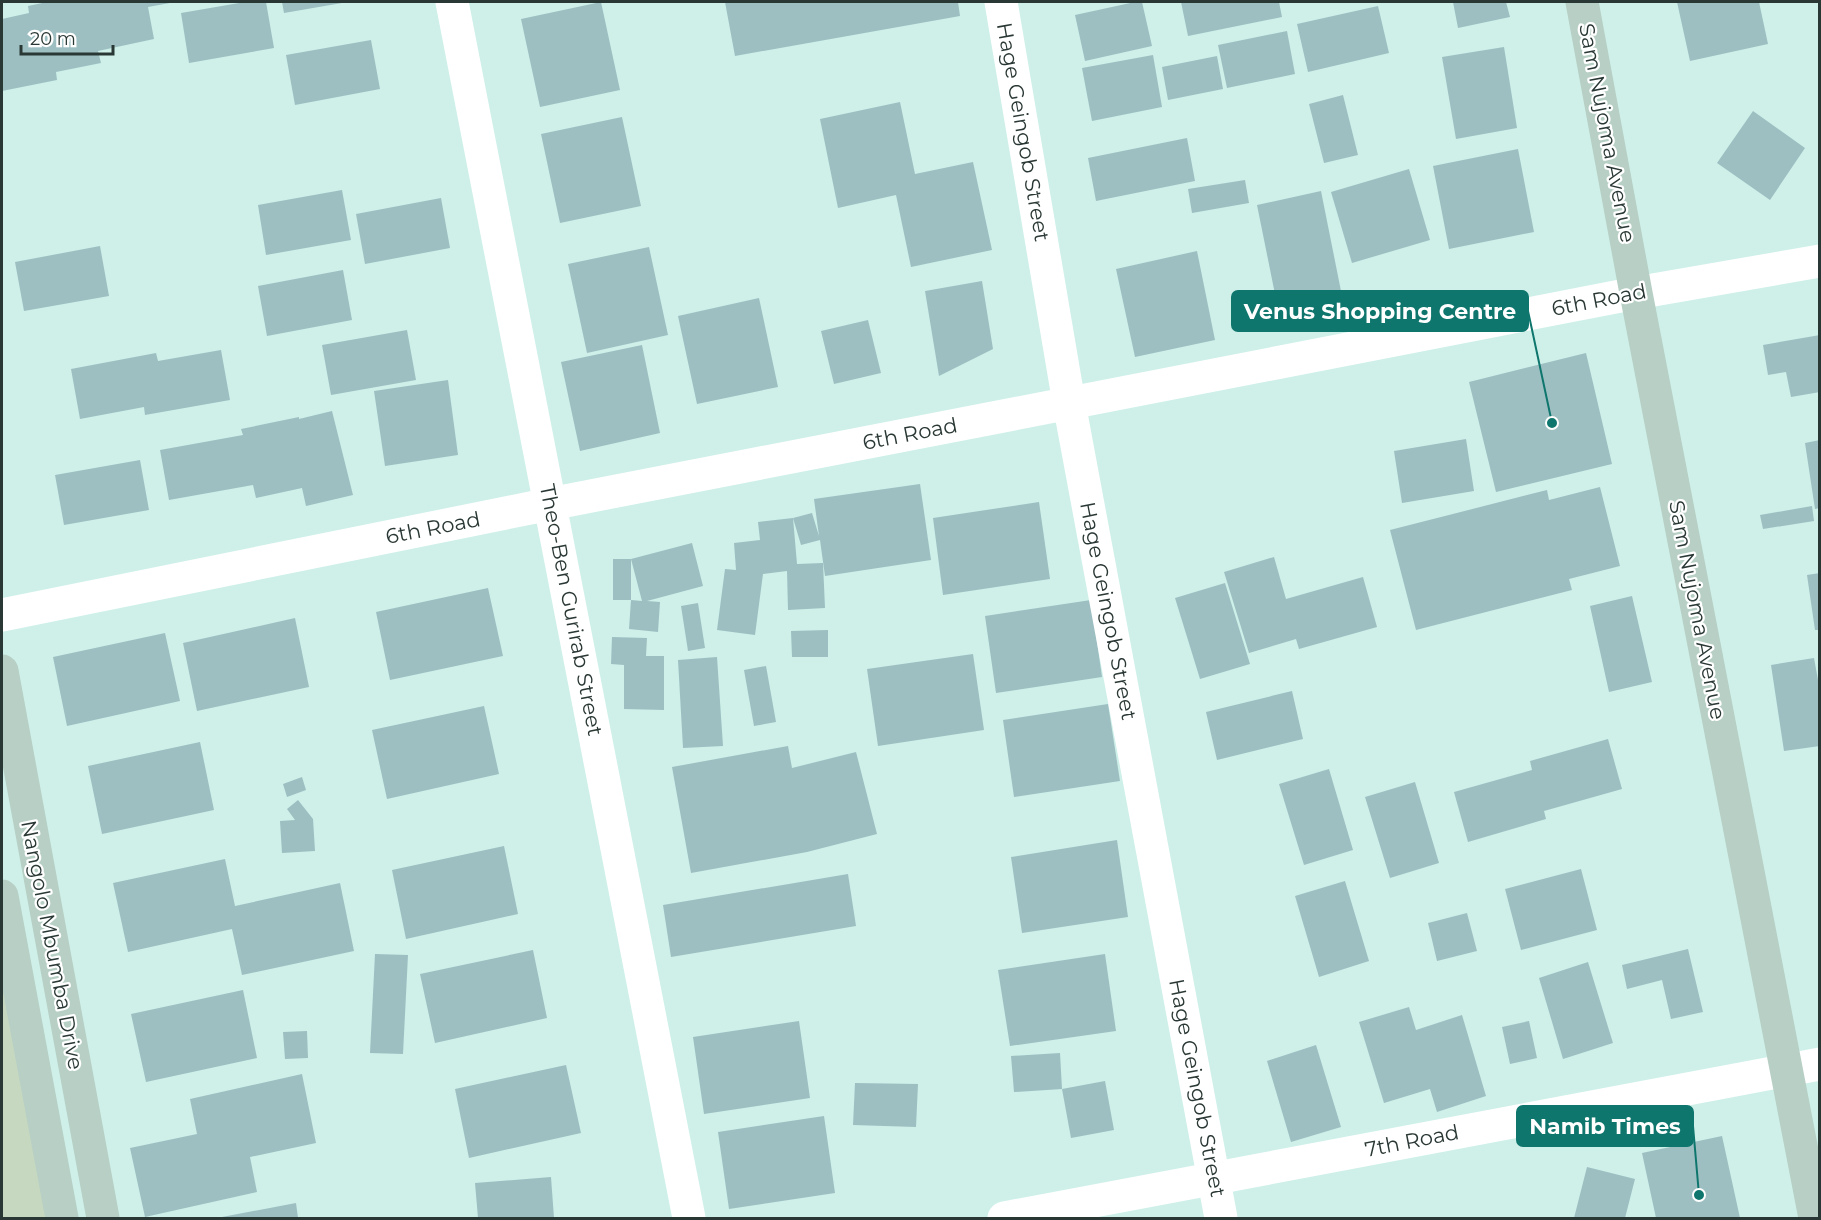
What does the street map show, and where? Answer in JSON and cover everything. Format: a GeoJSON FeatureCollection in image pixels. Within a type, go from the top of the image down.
{"type":"FeatureCollection","features":[{"type":"Feature","properties":{"kind":"main road","name":"Sam Nujoma Avenue"},"geometry":{"type":"LineString","coordinates":[[1582,2],[1815,1218]]}},
{"type":"Feature","properties":{"kind":"main road","name":"Nangolo Mbumba Drive"},"geometry":{"type":"LineString","coordinates":[[2,671],[103,1218]]}},
{"type":"Feature","properties":{"kind":"main road","name":"Nangolo Mbumba Drive"},"geometry":{"type":"LineString","coordinates":[[2,896],[62,1218]]}},
{"type":"Feature","properties":{"kind":"street","name":"Theo-Ben Gurirab Street"},"geometry":{"type":"LineString","coordinates":[[452,2],[688,1218]]}},
{"type":"Feature","properties":{"kind":"street","name":"Hage Geingob Street"},"geometry":{"type":"LineString","coordinates":[[1001,2],[1069,403],[1221,1218]]}},
{"type":"Feature","properties":{"kind":"street","name":"6th Road"},"geometry":{"type":"LineString","coordinates":[[2,615],[550,504],[1636,293],[1820,261]]}},
{"type":"Feature","properties":{"kind":"street","name":"7th Road"},"geometry":{"type":"LineString","coordinates":[[1004,1218],[1820,1064]]}},
{"type":"Feature","properties":{"kind":"green space"},"geometry":{"type":"Polygon","coordinates":[[[2,974],[46,1218],[2,1218],[2,974]]]}},
{"type":"Feature","properties":{"kind":"building"},"geometry":{"type":"Polygon","coordinates":[[[47,2],[170,3],[148,7],[154,39],[98,51],[101,63],[56,72],[57,80],[2,91],[2,19],[29,13],[28,6],[47,2]]]}},
{"type":"Feature","properties":{"kind":"building"},"geometry":{"type":"Polygon","coordinates":[[[245,2],[266,2],[274,48],[189,63],[181,13],[245,2]]]}},
{"type":"Feature","properties":{"kind":"building"},"geometry":{"type":"Polygon","coordinates":[[[282,2],[342,2],[342,3],[284,13],[282,2]]]}},
{"type":"Feature","properties":{"kind":"building"},"geometry":{"type":"Polygon","coordinates":[[[601,2],[620,90],[540,107],[521,19],[601,2]]]}},
{"type":"Feature","properties":{"kind":"building"},"geometry":{"type":"Polygon","coordinates":[[[725,2],[958,2],[960,16],[735,56],[725,2]]]}},
{"type":"Feature","properties":{"kind":"building"},"geometry":{"type":"Polygon","coordinates":[[[1142,2],[1152,46],[1085,61],[1075,15],[1142,2]]]}},
{"type":"Feature","properties":{"kind":"building"},"geometry":{"type":"Polygon","coordinates":[[[1181,2],[1279,2],[1282,17],[1188,36],[1181,2]]]}},
{"type":"Feature","properties":{"kind":"building"},"geometry":{"type":"Polygon","coordinates":[[[1453,2],[1506,2],[1510,17],[1458,28],[1453,2]]]}},
{"type":"Feature","properties":{"kind":"building"},"geometry":{"type":"Polygon","coordinates":[[[1677,2],[1759,2],[1768,44],[1690,61],[1677,2]]]}},
{"type":"Feature","properties":{"kind":"building"},"geometry":{"type":"Polygon","coordinates":[[[1378,6],[1389,53],[1308,72],[1297,24],[1378,6]]]}},
{"type":"Feature","properties":{"kind":"building"},"geometry":{"type":"Polygon","coordinates":[[[1287,31],[1295,74],[1227,88],[1218,45],[1287,31]]]}},
{"type":"Feature","properties":{"kind":"building"},"geometry":{"type":"Polygon","coordinates":[[[371,40],[380,89],[295,105],[286,55],[371,40]]]}},
{"type":"Feature","properties":{"kind":"building"},"geometry":{"type":"Polygon","coordinates":[[[1504,47],[1517,128],[1456,139],[1442,57],[1504,47]]]}},
{"type":"Feature","properties":{"kind":"building"},"geometry":{"type":"Polygon","coordinates":[[[1153,55],[1162,107],[1092,121],[1082,68],[1153,55]]]}},
{"type":"Feature","properties":{"kind":"building"},"geometry":{"type":"Polygon","coordinates":[[[1217,56],[1223,89],[1168,100],[1162,67],[1217,56]]]}},
{"type":"Feature","properties":{"kind":"building"},"geometry":{"type":"Polygon","coordinates":[[[1343,95],[1358,155],[1324,163],[1309,104],[1343,95]]]}},
{"type":"Feature","properties":{"kind":"building"},"geometry":{"type":"Polygon","coordinates":[[[900,102],[915,174],[973,162],[992,250],[911,267],[896,195],[838,208],[820,119],[900,102]]]}},
{"type":"Feature","properties":{"kind":"building"},"geometry":{"type":"Polygon","coordinates":[[[1753,111],[1805,148],[1770,200],[1717,163],[1753,111]]]}},
{"type":"Feature","properties":{"kind":"building"},"geometry":{"type":"Polygon","coordinates":[[[622,117],[641,206],[560,223],[541,134],[622,117]]]}},
{"type":"Feature","properties":{"kind":"building"},"geometry":{"type":"Polygon","coordinates":[[[1187,138],[1195,181],[1096,201],[1088,158],[1187,138]]]}},
{"type":"Feature","properties":{"kind":"building"},"geometry":{"type":"Polygon","coordinates":[[[1518,149],[1534,232],[1449,249],[1433,166],[1518,149]]]}},
{"type":"Feature","properties":{"kind":"building"},"geometry":{"type":"Polygon","coordinates":[[[1409,169],[1430,240],[1352,263],[1331,192],[1409,169]]]}},
{"type":"Feature","properties":{"kind":"building"},"geometry":{"type":"Polygon","coordinates":[[[1245,180],[1249,203],[1192,213],[1188,189],[1245,180]]]}},
{"type":"Feature","properties":{"kind":"building"},"geometry":{"type":"Polygon","coordinates":[[[342,190],[351,240],[266,255],[258,205],[342,190]]]}},
{"type":"Feature","properties":{"kind":"building"},"geometry":{"type":"Polygon","coordinates":[[[1321,191],[1342,296],[1278,309],[1257,205],[1321,191]]]}},
{"type":"Feature","properties":{"kind":"building"},"geometry":{"type":"Polygon","coordinates":[[[441,198],[450,248],[365,264],[356,214],[441,198]]]}},
{"type":"Feature","properties":{"kind":"building"},"geometry":{"type":"Polygon","coordinates":[[[100,246],[109,296],[24,311],[15,262],[100,246]]]}},
{"type":"Feature","properties":{"kind":"building"},"geometry":{"type":"Polygon","coordinates":[[[649,247],[668,335],[587,353],[568,264],[649,247]]]}},
{"type":"Feature","properties":{"kind":"building"},"geometry":{"type":"Polygon","coordinates":[[[1197,251],[1215,340],[1135,357],[1116,269],[1197,251]]]}},
{"type":"Feature","properties":{"kind":"building"},"geometry":{"type":"Polygon","coordinates":[[[343,270],[352,320],[267,336],[258,286],[343,270]]]}},
{"type":"Feature","properties":{"kind":"building"},"geometry":{"type":"Polygon","coordinates":[[[982,281],[993,349],[939,376],[925,291],[982,281]]]}},
{"type":"Feature","properties":{"kind":"building"},"geometry":{"type":"Polygon","coordinates":[[[759,298],[778,387],[697,404],[678,316],[759,298]]]}},
{"type":"Feature","properties":{"kind":"building"},"geometry":{"type":"Polygon","coordinates":[[[868,320],[881,373],[834,384],[821,331],[868,320]]]}},
{"type":"Feature","properties":{"kind":"building"},"geometry":{"type":"Polygon","coordinates":[[[407,330],[416,380],[331,395],[322,345],[407,330]]]}},
{"type":"Feature","properties":{"kind":"building"},"geometry":{"type":"Polygon","coordinates":[[[1820,335],[1820,392],[1791,397],[1786,372],[1768,375],[1763,345],[1820,335]]]}},
{"type":"Feature","properties":{"kind":"building"},"geometry":{"type":"Polygon","coordinates":[[[642,345],[660,433],[580,451],[561,362],[642,345]]]}},
{"type":"Feature","properties":{"kind":"building"},"geometry":{"type":"Polygon","coordinates":[[[221,350],[230,400],[145,415],[144,407],[80,419],[71,369],[156,353],[158,361],[221,350]]]}},
{"type":"Feature","properties":{"kind":"building"},"geometry":{"type":"Polygon","coordinates":[[[1586,353],[1612,464],[1496,492],[1469,382],[1586,353]]]}},
{"type":"Feature","properties":{"kind":"building"},"geometry":{"type":"Polygon","coordinates":[[[448,380],[458,455],[385,466],[374,391],[448,380]]]}},
{"type":"Feature","properties":{"kind":"building"},"geometry":{"type":"Polygon","coordinates":[[[332,411],[353,495],[306,506],[302,488],[256,498],[253,485],[169,500],[160,450],[243,435],[241,429],[332,411]]]}},
{"type":"Feature","properties":{"kind":"building"},"geometry":{"type":"Polygon","coordinates":[[[1466,439],[1474,491],[1402,503],[1394,451],[1466,439]]]}},
{"type":"Feature","properties":{"kind":"building"},"geometry":{"type":"Polygon","coordinates":[[[1820,440],[1820,508],[1815,509],[1805,443],[1820,440]]]}},
{"type":"Feature","properties":{"kind":"building"},"geometry":{"type":"Polygon","coordinates":[[[140,460],[149,510],[64,525],[55,475],[140,460]]]}},
{"type":"Feature","properties":{"kind":"building"},"geometry":{"type":"Polygon","coordinates":[[[920,484],[931,560],[825,576],[820,540],[801,545],[793,518],[812,513],[819,536],[814,499],[920,484]]]}},
{"type":"Feature","properties":{"kind":"building"},"geometry":{"type":"Polygon","coordinates":[[[1600,487],[1620,566],[1569,579],[1572,590],[1416,630],[1390,530],[1547,490],[1549,500],[1600,487]]]}},
{"type":"Feature","properties":{"kind":"building"},"geometry":{"type":"Polygon","coordinates":[[[1039,502],[1050,579],[943,595],[933,518],[1039,502]]]}},
{"type":"Feature","properties":{"kind":"building"},"geometry":{"type":"Polygon","coordinates":[[[1812,506],[1814,521],[1763,529],[1760,515],[1812,506]]]}},
{"type":"Feature","properties":{"kind":"building"},"geometry":{"type":"Polygon","coordinates":[[[793,518],[797,564],[823,563],[825,608],[788,610],[787,571],[763,574],[755,635],[717,630],[725,569],[736,570],[734,543],[760,540],[758,522],[793,518]]]}},
{"type":"Feature","properties":{"kind":"building"},"geometry":{"type":"Polygon","coordinates":[[[692,543],[703,586],[647,601],[660,602],[658,632],[629,629],[631,600],[642,601],[631,559],[692,543]]]}},
{"type":"Feature","properties":{"kind":"building"},"geometry":{"type":"Polygon","coordinates":[[[1274,557],[1286,599],[1363,577],[1377,627],[1299,649],[1296,639],[1249,653],[1224,572],[1274,557]]]}},
{"type":"Feature","properties":{"kind":"building"},"geometry":{"type":"Polygon","coordinates":[[[613,559],[631,559],[631,600],[613,600],[613,559]]]}},
{"type":"Feature","properties":{"kind":"building"},"geometry":{"type":"Polygon","coordinates":[[[1820,573],[1820,630],[1815,630],[1807,575],[1820,573]]]}},
{"type":"Feature","properties":{"kind":"building"},"geometry":{"type":"Polygon","coordinates":[[[1225,583],[1250,664],[1200,679],[1175,598],[1225,583]]]}},
{"type":"Feature","properties":{"kind":"building"},"geometry":{"type":"Polygon","coordinates":[[[488,588],[503,656],[390,680],[376,612],[488,588]]]}},
{"type":"Feature","properties":{"kind":"building"},"geometry":{"type":"Polygon","coordinates":[[[1632,596],[1652,682],[1609,692],[1590,606],[1632,596]]]}},
{"type":"Feature","properties":{"kind":"building"},"geometry":{"type":"Polygon","coordinates":[[[1091,600],[1102,677],[996,693],[985,616],[1091,600]]]}},
{"type":"Feature","properties":{"kind":"building"},"geometry":{"type":"Polygon","coordinates":[[[698,603],[705,648],[688,651],[681,606],[698,603]]]}},
{"type":"Feature","properties":{"kind":"building"},"geometry":{"type":"Polygon","coordinates":[[[295,618],[309,687],[197,711],[183,643],[295,618]]]}},
{"type":"Feature","properties":{"kind":"building"},"geometry":{"type":"Polygon","coordinates":[[[828,630],[828,657],[792,657],[791,631],[828,630]]]}},
{"type":"Feature","properties":{"kind":"building"},"geometry":{"type":"Polygon","coordinates":[[[165,633],[180,701],[67,726],[53,657],[165,633]]]}},
{"type":"Feature","properties":{"kind":"building"},"geometry":{"type":"Polygon","coordinates":[[[612,637],[647,638],[646,656],[664,656],[664,710],[624,709],[624,665],[611,664],[612,637]]]}},
{"type":"Feature","properties":{"kind":"building"},"geometry":{"type":"Polygon","coordinates":[[[973,654],[984,730],[878,746],[867,669],[973,654]]]}},
{"type":"Feature","properties":{"kind":"building"},"geometry":{"type":"Polygon","coordinates":[[[717,657],[723,746],[683,748],[678,660],[717,657]]]}},
{"type":"Feature","properties":{"kind":"building"},"geometry":{"type":"Polygon","coordinates":[[[1814,658],[1820,691],[1820,746],[1784,751],[1771,665],[1814,658]]]}},
{"type":"Feature","properties":{"kind":"building"},"geometry":{"type":"Polygon","coordinates":[[[766,666],[776,722],[754,726],[744,670],[766,666]]]}},
{"type":"Feature","properties":{"kind":"building"},"geometry":{"type":"Polygon","coordinates":[[[1292,691],[1303,739],[1217,760],[1206,712],[1292,691]]]}},
{"type":"Feature","properties":{"kind":"building"},"geometry":{"type":"Polygon","coordinates":[[[1108,704],[1120,781],[1014,797],[1003,720],[1108,704]]]}},
{"type":"Feature","properties":{"kind":"building"},"geometry":{"type":"Polygon","coordinates":[[[484,706],[499,774],[387,799],[372,730],[484,706]]]}},
{"type":"Feature","properties":{"kind":"building"},"geometry":{"type":"Polygon","coordinates":[[[1608,739],[1622,789],[1544,811],[1546,819],[1468,842],[1454,792],[1532,770],[1530,761],[1608,739]]]}},
{"type":"Feature","properties":{"kind":"building"},"geometry":{"type":"Polygon","coordinates":[[[200,742],[214,810],[102,834],[88,766],[200,742]]]}},
{"type":"Feature","properties":{"kind":"building"},"geometry":{"type":"Polygon","coordinates":[[[788,746],[792,768],[856,752],[877,834],[807,852],[691,873],[672,767],[788,746]]]}},
{"type":"Feature","properties":{"kind":"building"},"geometry":{"type":"Polygon","coordinates":[[[1329,769],[1353,850],[1304,865],[1279,784],[1329,769]]]}},
{"type":"Feature","properties":{"kind":"building"},"geometry":{"type":"Polygon","coordinates":[[[302,777],[306,790],[287,797],[283,784],[302,777]]]}},
{"type":"Feature","properties":{"kind":"building"},"geometry":{"type":"Polygon","coordinates":[[[1415,782],[1439,863],[1390,878],[1365,797],[1415,782]]]}},
{"type":"Feature","properties":{"kind":"building"},"geometry":{"type":"Polygon","coordinates":[[[298,800],[313,819],[315,851],[282,853],[280,821],[295,820],[287,809],[298,800]]]}},
{"type":"Feature","properties":{"kind":"building"},"geometry":{"type":"Polygon","coordinates":[[[1117,840],[1128,917],[1022,933],[1011,857],[1117,840]]]}},
{"type":"Feature","properties":{"kind":"building"},"geometry":{"type":"Polygon","coordinates":[[[504,846],[518,914],[406,939],[392,870],[504,846]]]}},
{"type":"Feature","properties":{"kind":"building"},"geometry":{"type":"Polygon","coordinates":[[[225,859],[235,906],[340,883],[354,951],[242,975],[232,929],[128,952],[113,883],[225,859]]]}},
{"type":"Feature","properties":{"kind":"building"},"geometry":{"type":"Polygon","coordinates":[[[1581,869],[1597,930],[1521,950],[1505,889],[1581,869]]]}},
{"type":"Feature","properties":{"kind":"building"},"geometry":{"type":"Polygon","coordinates":[[[848,874],[856,926],[671,957],[663,905],[848,874]]]}},
{"type":"Feature","properties":{"kind":"building"},"geometry":{"type":"Polygon","coordinates":[[[1345,881],[1369,961],[1319,977],[1295,896],[1345,881]]]}},
{"type":"Feature","properties":{"kind":"building"},"geometry":{"type":"Polygon","coordinates":[[[1467,913],[1477,951],[1437,961],[1428,923],[1467,913]]]}},
{"type":"Feature","properties":{"kind":"building"},"geometry":{"type":"Polygon","coordinates":[[[1688,949],[1703,1012],[1671,1019],[1662,980],[1627,989],[1622,965],[1688,949]]]}},
{"type":"Feature","properties":{"kind":"building"},"geometry":{"type":"Polygon","coordinates":[[[533,950],[547,1018],[435,1043],[420,974],[533,950]]]}},
{"type":"Feature","properties":{"kind":"building"},"geometry":{"type":"Polygon","coordinates":[[[375,954],[408,955],[403,1054],[370,1053],[375,954]]]}},
{"type":"Feature","properties":{"kind":"building"},"geometry":{"type":"Polygon","coordinates":[[[1105,954],[1116,1031],[1010,1046],[998,970],[1105,954]]]}},
{"type":"Feature","properties":{"kind":"building"},"geometry":{"type":"Polygon","coordinates":[[[1588,962],[1613,1043],[1563,1059],[1539,978],[1588,962]]]}},
{"type":"Feature","properties":{"kind":"building"},"geometry":{"type":"Polygon","coordinates":[[[243,990],[257,1058],[146,1082],[131,1014],[243,990]]]}},
{"type":"Feature","properties":{"kind":"building"},"geometry":{"type":"Polygon","coordinates":[[[1409,1007],[1416,1030],[1462,1015],[1486,1096],[1437,1112],[1430,1089],[1384,1103],[1359,1022],[1409,1007]]]}},
{"type":"Feature","properties":{"kind":"building"},"geometry":{"type":"Polygon","coordinates":[[[799,1021],[810,1098],[704,1114],[693,1037],[799,1021]]]}},
{"type":"Feature","properties":{"kind":"building"},"geometry":{"type":"Polygon","coordinates":[[[1529,1021],[1537,1058],[1510,1064],[1502,1027],[1529,1021]]]}},
{"type":"Feature","properties":{"kind":"building"},"geometry":{"type":"Polygon","coordinates":[[[307,1031],[308,1058],[285,1059],[283,1032],[307,1031]]]}},
{"type":"Feature","properties":{"kind":"building"},"geometry":{"type":"Polygon","coordinates":[[[1316,1045],[1341,1127],[1291,1142],[1267,1061],[1316,1045]]]}},
{"type":"Feature","properties":{"kind":"building"},"geometry":{"type":"Polygon","coordinates":[[[1060,1053],[1062,1089],[1014,1092],[1011,1056],[1060,1053]]]}},
{"type":"Feature","properties":{"kind":"building"},"geometry":{"type":"Polygon","coordinates":[[[566,1065],[581,1133],[469,1158],[455,1089],[566,1065]]]}},
{"type":"Feature","properties":{"kind":"building"},"geometry":{"type":"Polygon","coordinates":[[[302,1074],[316,1143],[250,1157],[257,1192],[145,1217],[130,1148],[197,1134],[190,1099],[302,1074]]]}},
{"type":"Feature","properties":{"kind":"building"},"geometry":{"type":"Polygon","coordinates":[[[1105,1081],[1114,1130],[1071,1138],[1062,1089],[1105,1081]]]}},
{"type":"Feature","properties":{"kind":"building"},"geometry":{"type":"Polygon","coordinates":[[[855,1083],[918,1084],[916,1127],[853,1125],[855,1083]]]}},
{"type":"Feature","properties":{"kind":"building"},"geometry":{"type":"Polygon","coordinates":[[[824,1116],[835,1193],[729,1209],[718,1132],[824,1116]]]}},
{"type":"Feature","properties":{"kind":"building"},"geometry":{"type":"Polygon","coordinates":[[[1722,1136],[1740,1218],[1656,1218],[1642,1153],[1722,1136]]]}},
{"type":"Feature","properties":{"kind":"building"},"geometry":{"type":"Polygon","coordinates":[[[1587,1167],[1635,1179],[1625,1218],[1574,1218],[1587,1167]]]}},
{"type":"Feature","properties":{"kind":"building"},"geometry":{"type":"Polygon","coordinates":[[[551,1177],[554,1218],[478,1218],[475,1183],[551,1177]]]}},
{"type":"Feature","properties":{"kind":"building"},"geometry":{"type":"Polygon","coordinates":[[[296,1203],[298,1218],[222,1218],[222,1217],[296,1203]]]}},
{"type":"Feature","properties":{"kind":"place","name":"Venus Shopping Centre"},"geometry":{"type":"Point","coordinates":[1552,423]}},
{"type":"Feature","properties":{"kind":"place","name":"Namib Times"},"geometry":{"type":"Point","coordinates":[1699,1195]}}]}
